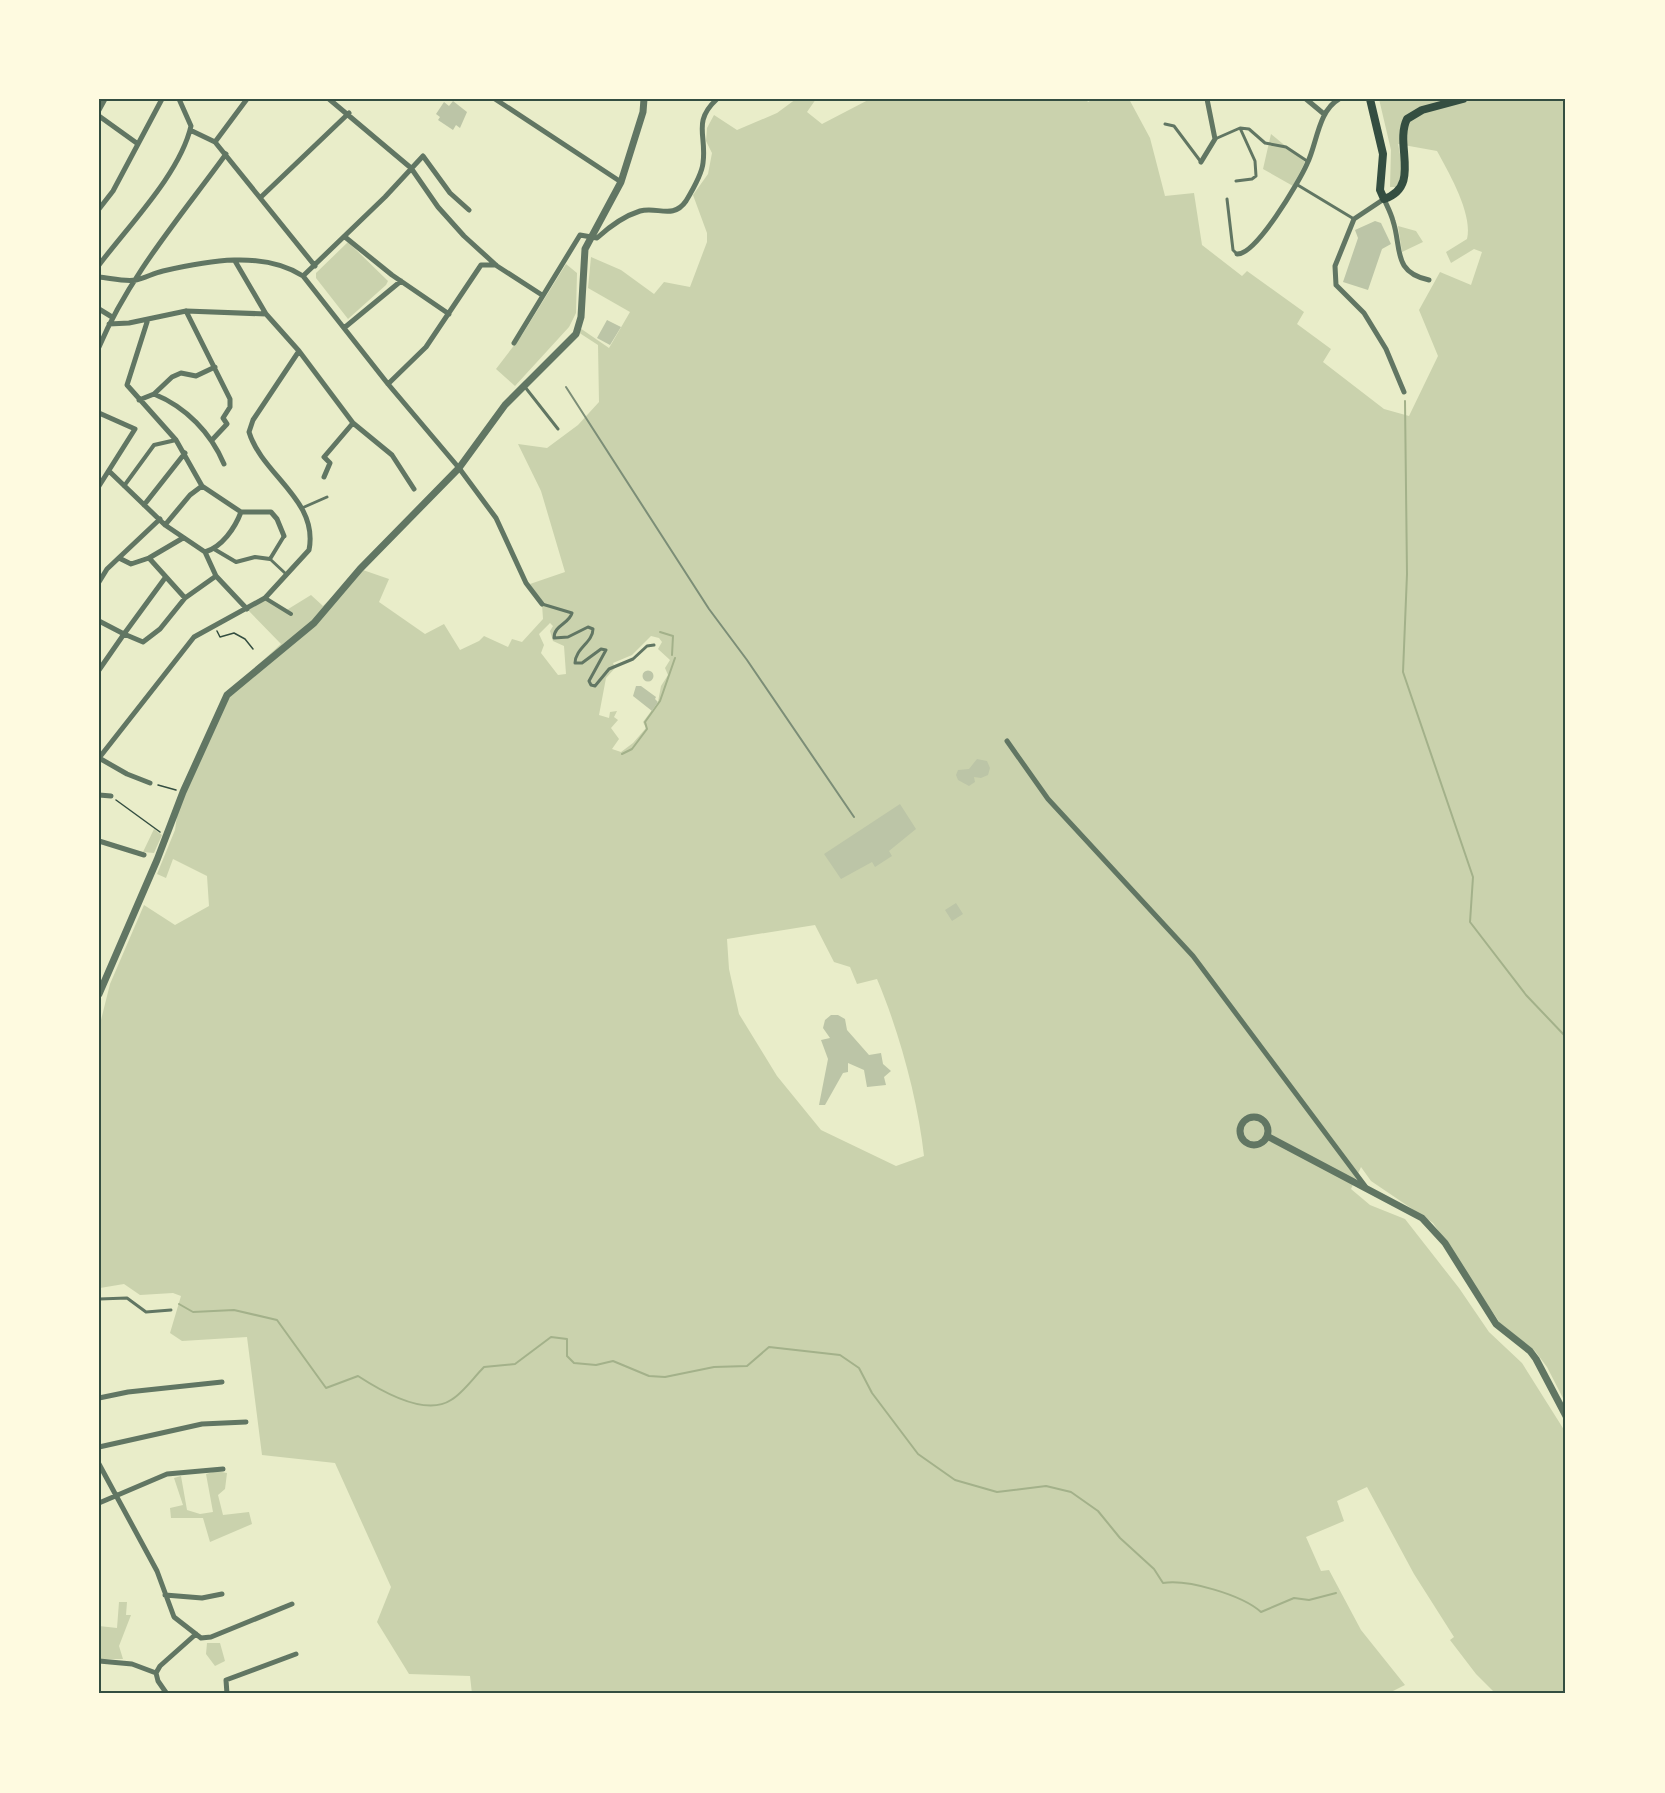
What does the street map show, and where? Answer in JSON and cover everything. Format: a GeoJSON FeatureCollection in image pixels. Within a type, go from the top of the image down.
{"type":"FeatureCollection","features":[{"type":"Feature","properties":{"kind":"main road"},"geometry":{"type":"LineString","coordinates":[[1370,99],[1383,154],[1380,190],[1384,199],[1399,191],[1404,177],[1406,156],[1404,135],[1407,119],[1422,110],[1463,99]]}},
{"type":"Feature","properties":{"kind":"street"},"geometry":{"type":"LineString","coordinates":[[99,110],[105,99]]}},
{"type":"Feature","properties":{"kind":"street"},"geometry":{"type":"LineString","coordinates":[[99,209],[113,191],[162,99]]}},
{"type":"Feature","properties":{"kind":"street"},"geometry":{"type":"LineString","coordinates":[[99,266],[151,199],[174,163],[190,130],[190,122],[179,99]]}},
{"type":"Feature","properties":{"kind":"street"},"geometry":{"type":"LineString","coordinates":[[216,142],[247,99]]}},
{"type":"Feature","properties":{"kind":"street"},"geometry":{"type":"LineString","coordinates":[[329,99],[349,113],[411,168],[438,207],[464,236],[497,266],[542,295]]}},
{"type":"Feature","properties":{"kind":"street"},"geometry":{"type":"LineString","coordinates":[[495,99],[621,182]]}},
{"type":"Feature","properties":{"kind":"street"},"geometry":{"type":"LineString","coordinates":[[99,994],[183,792],[230,691],[314,623],[360,569],[459,468],[499,412],[567,345],[579,326],[584,256],[590,235],[621,182],[643,112],[644,99]]}},
{"type":"Feature","properties":{"kind":"street"},"geometry":{"type":"LineString","coordinates":[[514,343],[580,235],[597,238],[635,213],[643,210],[660,214],[675,211],[685,201],[703,165],[702,119],[717,99]]}},
{"type":"Feature","properties":{"kind":"street"},"geometry":{"type":"LineString","coordinates":[[1201,162],[1215,140],[1207,99]]}},
{"type":"Feature","properties":{"kind":"street"},"geometry":{"type":"LineString","coordinates":[[1306,99],[1324,114]]}},
{"type":"Feature","properties":{"kind":"street"},"geometry":{"type":"LineString","coordinates":[[1237,254],[1244,253],[1262,236],[1308,162],[1324,114],[1331,103],[1339,99]]}},
{"type":"Feature","properties":{"kind":"street"},"geometry":{"type":"LineString","coordinates":[[261,197],[349,113]]}},
{"type":"Feature","properties":{"kind":"street"},"geometry":{"type":"LineString","coordinates":[[99,116],[138,144]]}},
{"type":"Feature","properties":{"kind":"street"},"geometry":{"type":"LineString","coordinates":[[190,130],[216,142],[315,266]]}},
{"type":"Feature","properties":{"kind":"street"},"geometry":{"type":"LineString","coordinates":[[99,347],[112,317],[134,280],[226,154]]}},
{"type":"Feature","properties":{"kind":"street"},"geometry":{"type":"LineString","coordinates":[[303,276],[345,237],[423,156],[450,193],[469,210]]}},
{"type":"Feature","properties":{"kind":"street"},"geometry":{"type":"LineString","coordinates":[[1404,392],[1386,349],[1364,312],[1336,285],[1335,266],[1354,219],[1384,199],[1394,222],[1400,260],[1419,278],[1429,280]]}},
{"type":"Feature","properties":{"kind":"street"},"geometry":{"type":"LineString","coordinates":[[345,237],[401,281],[449,314]]}},
{"type":"Feature","properties":{"kind":"street"},"geometry":{"type":"LineString","coordinates":[[235,261],[266,314],[299,351],[353,423],[392,455],[414,489]]}},
{"type":"Feature","properties":{"kind":"street"},"geometry":{"type":"LineString","coordinates":[[99,277],[134,280],[194,264],[235,261],[260,261],[287,267],[303,276],[388,384],[459,468],[496,518],[526,583],[542,604]]}},
{"type":"Feature","properties":{"kind":"street"},"geometry":{"type":"LineString","coordinates":[[388,384],[426,346],[481,265],[497,266]]}},
{"type":"Feature","properties":{"kind":"street"},"geometry":{"type":"LineString","coordinates":[[344,328],[401,281]]}},
{"type":"Feature","properties":{"kind":"street"},"geometry":{"type":"LineString","coordinates":[[99,309],[112,317]]}},
{"type":"Feature","properties":{"kind":"street"},"geometry":{"type":"LineString","coordinates":[[109,324],[186,311],[266,314]]}},
{"type":"Feature","properties":{"kind":"street"},"geometry":{"type":"LineString","coordinates":[[186,311],[215,366],[230,403],[223,418],[227,424],[212,440]]}},
{"type":"Feature","properties":{"kind":"street"},"geometry":{"type":"LineString","coordinates":[[148,319],[128,385],[176,440],[201,486],[241,512],[270,512],[277,519],[284,536],[270,559],[255,557],[237,562],[214,549]]}},
{"type":"Feature","properties":{"kind":"street"},"geometry":{"type":"LineString","coordinates":[[150,783],[127,774],[99,758],[194,637],[265,598],[310,548],[302,508],[266,465],[249,432],[253,420],[299,351]]}},
{"type":"Feature","properties":{"kind":"street"},"geometry":{"type":"LineString","coordinates":[[139,400],[154,394],[172,377],[181,373],[196,376],[215,366]]}},
{"type":"Feature","properties":{"kind":"street"},"geometry":{"type":"LineString","coordinates":[[154,394],[200,425],[212,440],[224,464]]}},
{"type":"Feature","properties":{"kind":"street"},"geometry":{"type":"LineString","coordinates":[[99,413],[135,429],[110,472],[99,486]]}},
{"type":"Feature","properties":{"kind":"street"},"geometry":{"type":"LineString","coordinates":[[324,477],[330,463],[324,457],[353,423]]}},
{"type":"Feature","properties":{"kind":"street"},"geometry":{"type":"LineString","coordinates":[[124,486],[154,445],[176,440]]}},
{"type":"Feature","properties":{"kind":"street"},"geometry":{"type":"LineString","coordinates":[[144,505],[185,453]]}},
{"type":"Feature","properties":{"kind":"street"},"geometry":{"type":"LineString","coordinates":[[110,472],[165,525],[205,552],[216,576],[248,609]]}},
{"type":"Feature","properties":{"kind":"street"},"geometry":{"type":"LineString","coordinates":[[165,525],[190,495],[201,486]]}},
{"type":"Feature","properties":{"kind":"street"},"geometry":{"type":"LineString","coordinates":[[205,552],[214,549],[236,525],[241,512]]}},
{"type":"Feature","properties":{"kind":"street"},"geometry":{"type":"LineString","coordinates":[[99,582],[106,569],[160,519]]}},
{"type":"Feature","properties":{"kind":"street"},"geometry":{"type":"LineString","coordinates":[[119,558],[131,564],[149,558],[183,538]]}},
{"type":"Feature","properties":{"kind":"street"},"geometry":{"type":"LineString","coordinates":[[149,558],[185,598]]}},
{"type":"Feature","properties":{"kind":"street"},"geometry":{"type":"LineString","coordinates":[[99,621],[143,642],[160,629],[185,598],[216,576]]}},
{"type":"Feature","properties":{"kind":"street"},"geometry":{"type":"LineString","coordinates":[[99,670],[165,578]]}},
{"type":"Feature","properties":{"kind":"street"},"geometry":{"type":"LineString","coordinates":[[265,598],[291,614]]}},
{"type":"Feature","properties":{"kind":"street"},"geometry":{"type":"LineString","coordinates":[[1007,741],[1048,800],[1193,956],[1365,1186]]}},
{"type":"Feature","properties":{"kind":"street"},"geometry":{"type":"LineString","coordinates":[[99,795],[111,796]]}},
{"type":"Feature","properties":{"kind":"street"},"geometry":{"type":"LineString","coordinates":[[99,841],[144,855]]}},
{"type":"Feature","properties":{"kind":"street"},"geometry":{"type":"LineString","coordinates":[[1258,1118],[1265,1123],[1267,1136],[1257,1144],[1249,1144],[1240,1134],[1241,1126],[1246,1119],[1258,1118]]}},
{"type":"Feature","properties":{"kind":"street"},"geometry":{"type":"LineString","coordinates":[[1267,1136],[1407,1208],[1434,1229],[1497,1324],[1530,1351],[1536,1359],[1566,1416]]}},
{"type":"Feature","properties":{"kind":"street"},"geometry":{"type":"LineString","coordinates":[[99,1398],[128,1392],[222,1382]]}},
{"type":"Feature","properties":{"kind":"street"},"geometry":{"type":"LineString","coordinates":[[99,1447],[202,1424],[246,1422]]}},
{"type":"Feature","properties":{"kind":"street"},"geometry":{"type":"LineString","coordinates":[[99,1464],[157,1571],[174,1617],[201,1638],[211,1637],[292,1605]]}},
{"type":"Feature","properties":{"kind":"street"},"geometry":{"type":"LineString","coordinates":[[99,1503],[167,1474],[222,1469]]}},
{"type":"Feature","properties":{"kind":"street"},"geometry":{"type":"LineString","coordinates":[[165,1595],[202,1598],[222,1594]]}},
{"type":"Feature","properties":{"kind":"street"},"geometry":{"type":"LineString","coordinates":[[167,1694],[158,1682],[156,1673],[160,1666],[196,1634]]}},
{"type":"Feature","properties":{"kind":"street"},"geometry":{"type":"LineString","coordinates":[[227,1694],[226,1680],[296,1654]]}},
{"type":"Feature","properties":{"kind":"street"},"geometry":{"type":"LineString","coordinates":[[99,1660],[132,1664],[156,1673]]}},
{"type":"Feature","properties":{"kind":"lane"},"geometry":{"type":"LineString","coordinates":[[1165,124],[1174,126],[1201,162]]}},
{"type":"Feature","properties":{"kind":"lane"},"geometry":{"type":"LineString","coordinates":[[1236,181],[1252,179],[1256,176],[1255,161],[1240,128]]}},
{"type":"Feature","properties":{"kind":"lane"},"geometry":{"type":"LineString","coordinates":[[1215,140],[1240,128],[1249,129],[1265,143],[1286,147],[1308,162]]}},
{"type":"Feature","properties":{"kind":"lane"},"geometry":{"type":"LineString","coordinates":[[1296,184],[1354,219]]}},
{"type":"Feature","properties":{"kind":"lane"},"geometry":{"type":"LineString","coordinates":[[1227,199],[1233,250],[1237,254]]}},
{"type":"Feature","properties":{"kind":"lane"},"geometry":{"type":"LineString","coordinates":[[525,387],[558,429]]}},
{"type":"Feature","properties":{"kind":"lane"},"geometry":{"type":"LineString","coordinates":[[302,508],[327,497]]}},
{"type":"Feature","properties":{"kind":"lane"},"geometry":{"type":"LineString","coordinates":[[270,559],[286,574]]}},
{"type":"Feature","properties":{"kind":"lane"},"geometry":{"type":"LineString","coordinates":[[542,604],[572,613],[571,617],[557,629],[554,638],[562,639],[588,627],[593,628],[590,639],[576,656],[575,663],[582,663],[601,649],[606,650],[589,681],[591,685],[595,686],[609,669],[633,659],[647,646],[654,645]]}},
{"type":"Feature","properties":{"kind":"lane"},"geometry":{"type":"LineString","coordinates":[[99,1299],[127,1298],[146,1311],[171,1310]]}},
{"type":"Feature","properties":{"kind":"path"},"geometry":{"type":"LineString","coordinates":[[213,625],[220,638],[234,633],[245,639],[253,649]]}},
{"type":"Feature","properties":{"kind":"path"},"geometry":{"type":"LineString","coordinates":[[150,783],[183,792]]}},
{"type":"Feature","properties":{"kind":"path"},"geometry":{"type":"LineString","coordinates":[[111,796],[142,821],[166,835]]}},
{"type":"Feature","properties":{"kind":"green space"},"geometry":{"type":"Polygon","coordinates":[[[796,99],[816,99],[807,112],[822,124],[870,99],[1086,99],[1088,102],[1094,99],[1129,99],[1150,138],[1165,196],[1194,193],[1202,245],[1242,276],[1247,271],[1304,312],[1297,324],[1331,349],[1323,362],[1384,409],[1409,416],[1438,356],[1419,310],[1440,272],[1471,285],[1482,252],[1474,249],[1451,263],[1446,252],[1467,239],[1468,229],[1459,194],[1437,151],[1398,144],[1402,166],[1401,177],[1396,187],[1390,187],[1391,150],[1379,99],[1566,99],[1566,1404],[1547,1367],[1535,1351],[1500,1323],[1433,1223],[1371,1181],[1361,1167],[1351,1189],[1370,1205],[1405,1219],[1459,1288],[1489,1332],[1522,1363],[1566,1433],[1566,1694],[1496,1694],[1476,1674],[1450,1640],[1454,1637],[1414,1574],[1367,1487],[1337,1501],[1344,1521],[1306,1537],[1321,1571],[1329,1570],[1361,1630],[1405,1685],[1393,1691],[1394,1694],[472,1694],[470,1676],[409,1674],[377,1622],[391,1587],[335,1463],[262,1455],[247,1337],[182,1341],[170,1333],[181,1296],[173,1293],[140,1295],[124,1284],[100,1288],[99,1028],[110,984],[144,905],[175,925],[209,906],[207,876],[173,859],[166,878],[157,874],[175,830],[181,788],[229,691],[281,644],[247,609],[265,598],[285,611],[311,595],[323,606],[360,569],[389,579],[379,602],[425,634],[444,624],[460,650],[484,636],[508,647],[512,639],[522,642],[543,619],[542,604],[530,584],[565,572],[541,491],[518,444],[547,448],[578,425],[599,402],[598,345],[578,332],[580,328],[609,348],[630,312],[588,288],[591,257],[621,270],[654,294],[664,282],[690,287],[707,242],[707,233],[693,195],[708,174],[712,153],[706,141],[707,128],[714,115],[737,130],[777,113],[796,99]],[[550,623],[539,634],[544,645],[541,653],[558,675],[566,674],[564,646],[553,641],[550,631],[553,626],[550,623]],[[651,636],[632,655],[613,663],[615,668],[606,678],[599,715],[609,718],[610,712],[617,711],[614,717],[618,720],[611,728],[619,739],[612,749],[621,752],[633,743],[646,728],[643,722],[658,702],[661,686],[668,675],[665,668],[670,660],[658,649],[662,642],[659,638],[651,636]],[[815,925],[727,939],[729,969],[739,1014],[777,1076],[821,1130],[896,1166],[924,1156],[906,1066],[893,1021],[877,979],[857,984],[850,967],[834,962],[815,925]]]}},
{"type":"Feature","properties":{"kind":"green space"},"geometry":{"type":"Polygon","coordinates":[[[1271,134],[1305,162],[1293,186],[1263,169],[1271,134]]]}},
{"type":"Feature","properties":{"kind":"green space"},"geometry":{"type":"Polygon","coordinates":[[[1398,226],[1416,231],[1423,242],[1402,252],[1398,226]]]}},
{"type":"Feature","properties":{"kind":"green space"},"geometry":{"type":"Polygon","coordinates":[[[348,242],[388,281],[348,319],[316,278],[316,273],[348,242]]]}},
{"type":"Feature","properties":{"kind":"green space"},"geometry":{"type":"Polygon","coordinates":[[[566,264],[577,273],[576,313],[569,327],[515,386],[496,369],[522,335],[566,264]]]}},
{"type":"Feature","properties":{"kind":"green space"},"geometry":{"type":"Polygon","coordinates":[[[154,829],[162,835],[154,853],[143,852],[154,829]]]}},
{"type":"Feature","properties":{"kind":"green space"},"geometry":{"type":"Polygon","coordinates":[[[216,1471],[227,1473],[225,1489],[218,1495],[223,1515],[249,1512],[252,1524],[210,1542],[203,1518],[171,1518],[170,1508],[183,1505],[174,1478],[181,1476],[187,1510],[200,1514],[213,1512],[206,1474],[216,1471]]]}},
{"type":"Feature","properties":{"kind":"green space"},"geometry":{"type":"Polygon","coordinates":[[[119,1602],[127,1602],[126,1615],[131,1615],[119,1646],[123,1659],[99,1659],[99,1626],[117,1628],[119,1602]]]}},
{"type":"Feature","properties":{"kind":"green space"},"geometry":{"type":"Polygon","coordinates":[[[207,1643],[220,1643],[225,1661],[215,1666],[206,1654],[207,1643]]]}},
{"type":"Feature","properties":{"kind":"building"},"geometry":{"type":"Polygon","coordinates":[[[453,101],[467,112],[460,128],[456,125],[453,130],[438,120],[440,117],[436,114],[444,102],[449,106],[453,101]]]}},
{"type":"Feature","properties":{"kind":"building"},"geometry":{"type":"Polygon","coordinates":[[[1375,221],[1381,223],[1391,244],[1382,249],[1368,290],[1343,282],[1358,238],[1355,230],[1375,221]]]}},
{"type":"Feature","properties":{"kind":"building"},"geometry":{"type":"Polygon","coordinates":[[[607,320],[621,327],[610,345],[597,338],[607,320]]]}},
{"type":"Feature","properties":{"kind":"building"},"geometry":{"type":"Polygon","coordinates":[[[648,670],[654,676],[648,682],[642,676],[648,670]]]}},
{"type":"Feature","properties":{"kind":"building"},"geometry":{"type":"Polygon","coordinates":[[[636,686],[641,686],[656,697],[658,702],[652,711],[633,696],[636,686]]]}},
{"type":"Feature","properties":{"kind":"building"},"geometry":{"type":"Polygon","coordinates":[[[977,759],[987,761],[990,768],[988,775],[981,778],[974,777],[975,782],[969,786],[958,780],[956,775],[958,770],[969,769],[977,759]]]}},
{"type":"Feature","properties":{"kind":"building"},"geometry":{"type":"Polygon","coordinates":[[[900,804],[916,829],[889,851],[892,856],[875,867],[872,862],[841,879],[824,854],[900,804]]]}},
{"type":"Feature","properties":{"kind":"building"},"geometry":{"type":"Polygon","coordinates":[[[956,903],[963,914],[952,921],[945,910],[956,903]]]}},
{"type":"Feature","properties":{"kind":"building"},"geometry":{"type":"Polygon","coordinates":[[[831,1015],[838,1015],[845,1019],[847,1030],[869,1055],[881,1053],[883,1064],[891,1071],[884,1077],[886,1085],[867,1087],[864,1070],[848,1063],[848,1072],[843,1073],[825,1105],[819,1105],[828,1059],[821,1040],[830,1038],[823,1028],[825,1020],[831,1015]]]}},
{"type":"Feature","properties":{"kind":"waterway"},"geometry":{"type":"LineString","coordinates":[[1405,401],[1407,574],[1403,672],[1473,877],[1470,922],[1526,995],[1566,1037]]}},
{"type":"Feature","properties":{"kind":"waterway"},"geometry":{"type":"LineString","coordinates":[[660,632],[673,636],[672,655]]}},
{"type":"Feature","properties":{"kind":"waterway"},"geometry":{"type":"LineString","coordinates":[[622,754],[632,749],[647,729],[645,722],[660,701],[675,658]]}},
{"type":"Feature","properties":{"kind":"waterway"},"geometry":{"type":"LineString","coordinates":[[179,1304],[193,1312],[234,1310],[277,1320],[326,1388],[358,1376],[391,1395],[429,1406],[451,1400],[484,1367],[515,1364],[551,1337],[567,1339],[567,1356],[574,1363],[596,1365],[613,1361],[649,1376],[665,1377],[714,1367],[747,1366],[769,1347],[840,1355],[859,1368],[872,1393],[918,1454],[955,1480],[997,1492],[1046,1486],[1071,1492],[1098,1511],[1120,1538],[1154,1569],[1163,1583],[1186,1583],[1228,1594],[1261,1612],[1294,1598],[1309,1600],[1336,1593]]}},
{"type":"Feature","properties":{"kind":"railway"},"geometry":{"type":"LineString","coordinates":[[566,387],[709,609],[747,660],[854,817]]}}]}
